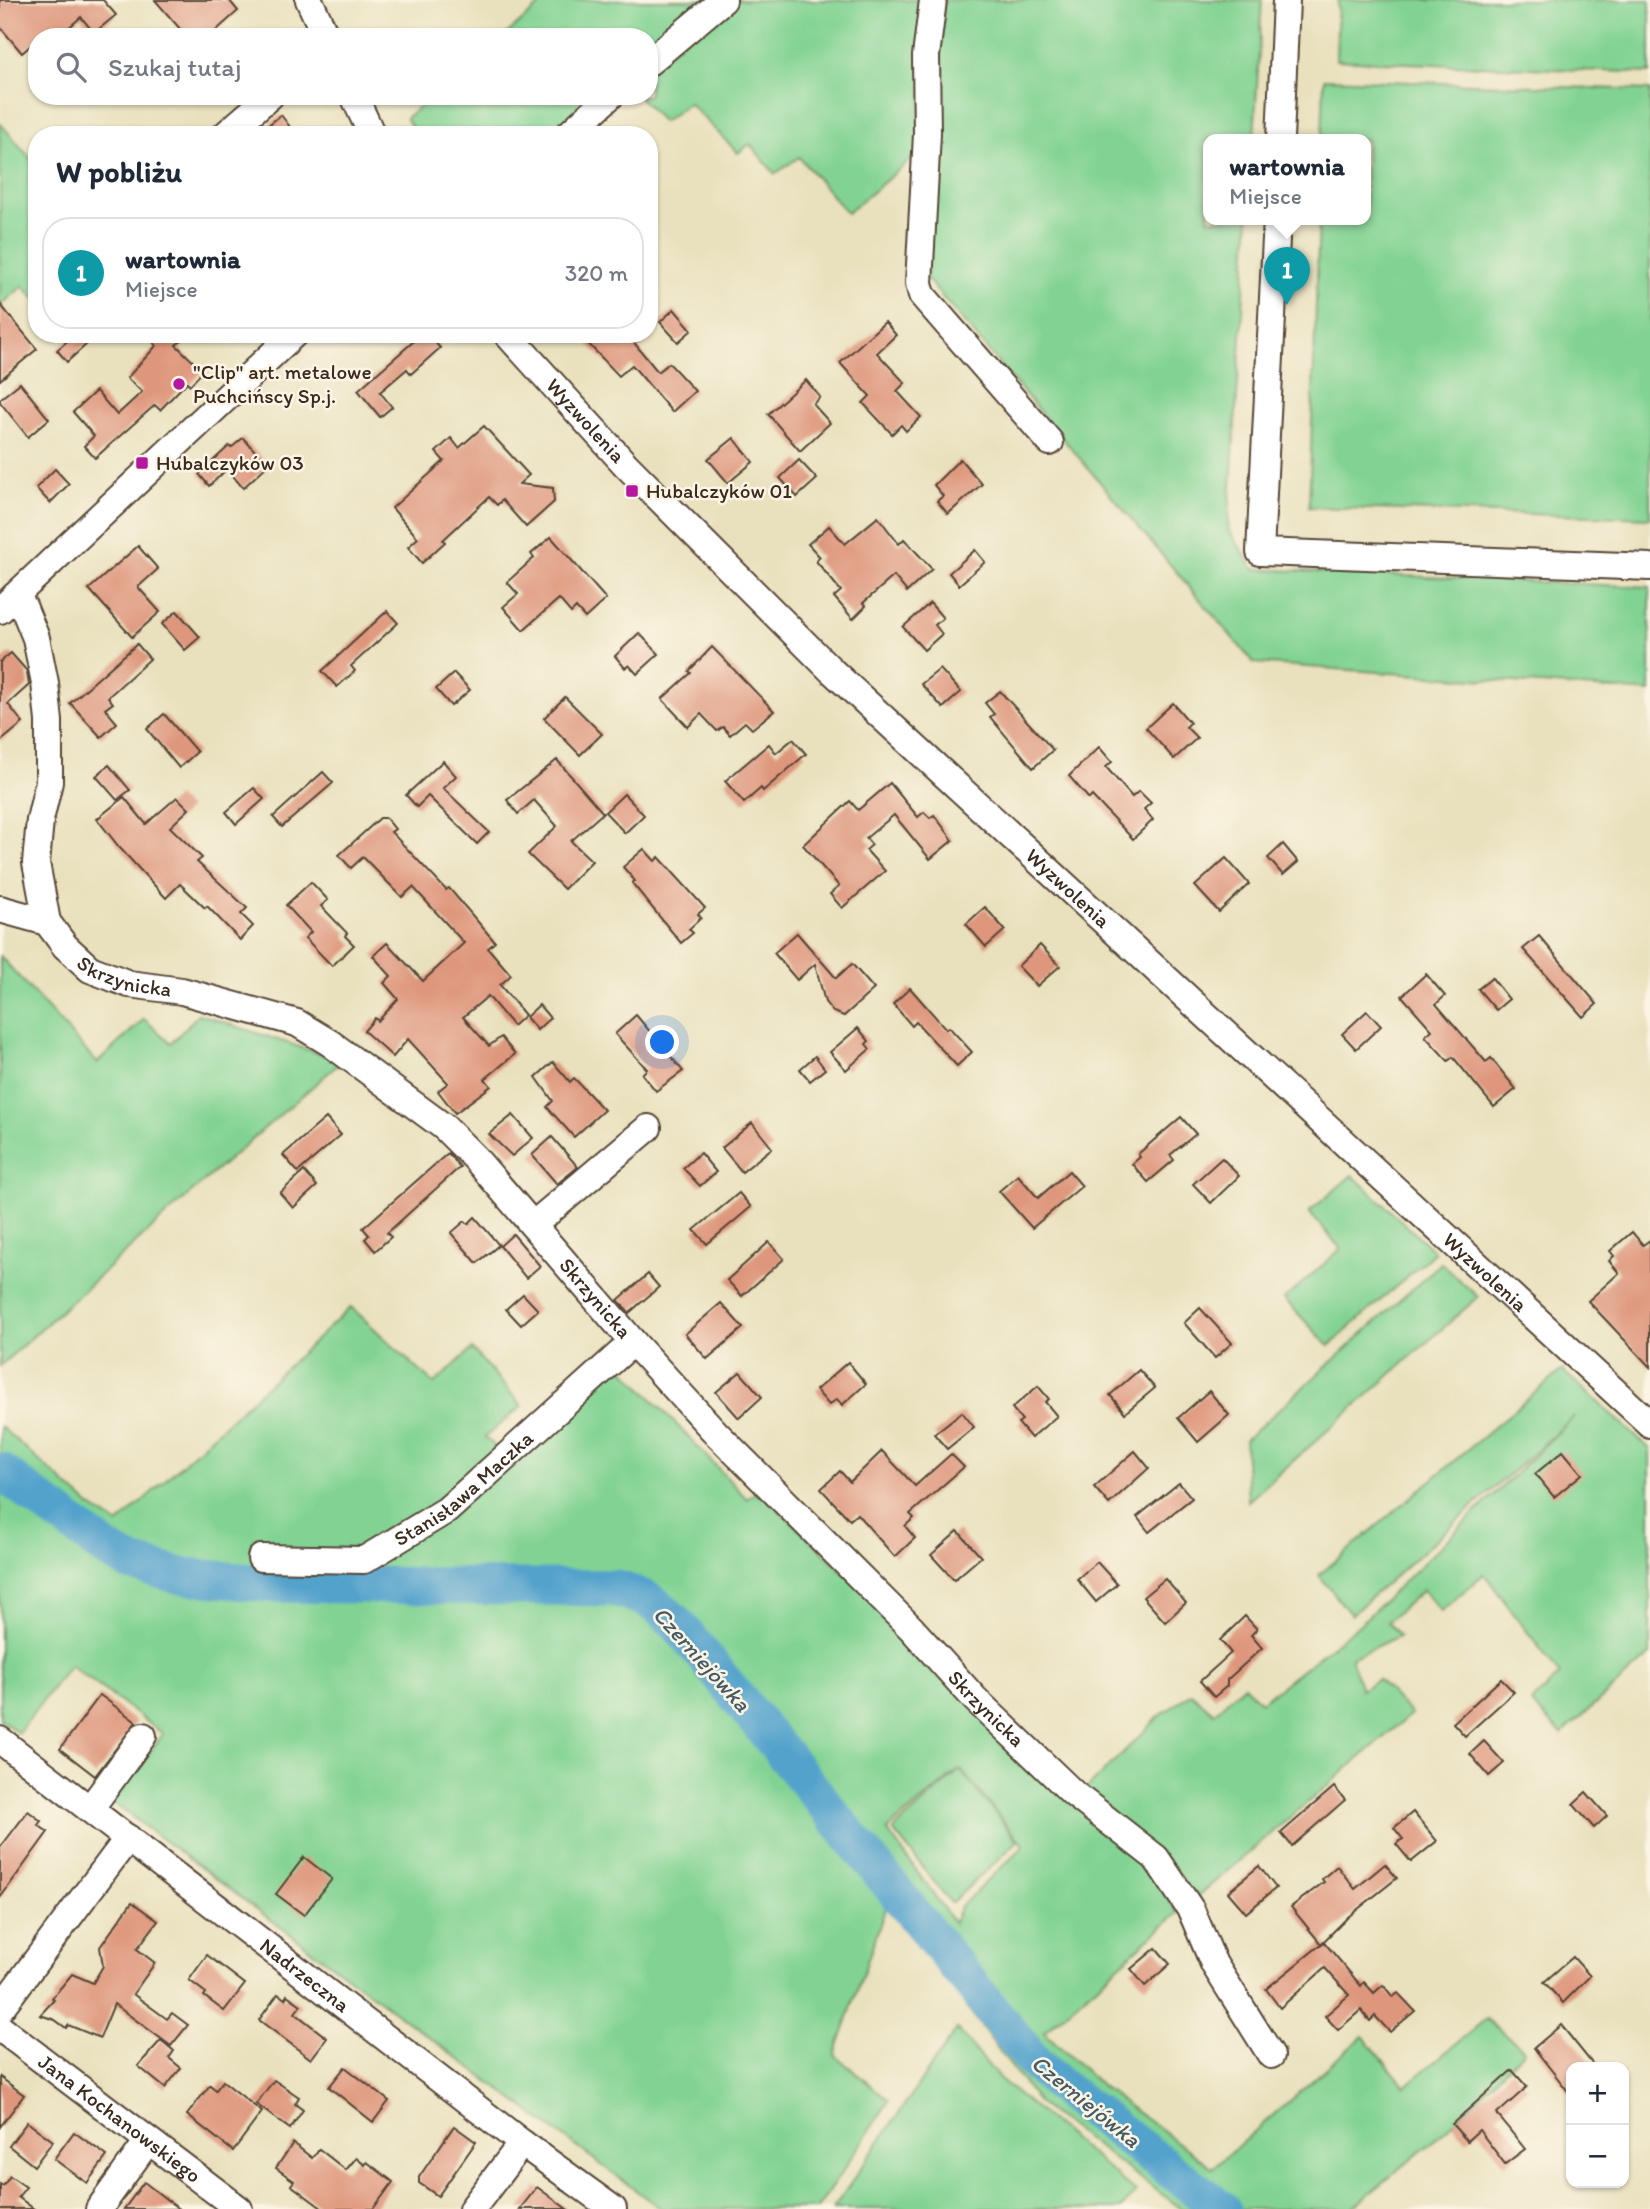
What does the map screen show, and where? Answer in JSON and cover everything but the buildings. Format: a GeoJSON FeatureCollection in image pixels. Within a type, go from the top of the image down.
{"type":"FeatureCollection","features":[{"type":"Feature","properties":{"kind":"street"},"geometry":{"type":"LineString","coordinates":[[309,0],[322,28]]}},
{"type":"Feature","properties":{"kind":"street"},"geometry":{"type":"LineString","coordinates":[[658,54],[723,0]]}},
{"type":"Feature","properties":{"kind":"street"},"geometry":{"type":"LineString","coordinates":[[933,0],[926,56],[927,134],[919,283],[922,295],[1050,442]]}},
{"type":"Feature","properties":{"kind":"street"},"geometry":{"type":"LineString","coordinates":[[1280,134],[1286,0]]}},
{"type":"Feature","properties":{"kind":"street"},"geometry":{"type":"LineString","coordinates":[[235,126],[260,105]]}},
{"type":"Feature","properties":{"kind":"street"},"geometry":{"type":"LineString","coordinates":[[358,105],[368,126]]}},
{"type":"Feature","properties":{"kind":"street"},"geometry":{"type":"LineString","coordinates":[[578,126],[600,105]]}},
{"type":"Feature","properties":{"kind":"street"},"geometry":{"type":"LineString","coordinates":[[1277,225],[1261,552],[1650,567]]}},
{"type":"Feature","properties":{"kind":"street"},"geometry":{"type":"LineString","coordinates":[[8,603],[284,343]]}},
{"type":"Feature","properties":{"kind":"street","name":"Wyzwolenia"},"geometry":{"type":"LineString","coordinates":[[515,343],[626,465],[831,670],[1650,1424]]}},
{"type":"Feature","properties":{"kind":"street","name":"Skrzynicka"},"geometry":{"type":"LineString","coordinates":[[8,603],[23,606],[36,638],[45,683],[49,721],[49,782],[40,820],[36,863],[47,922],[65,946],[90,969],[129,984],[182,991],[297,1023],[330,1042],[444,1127],[475,1158],[633,1342],[717,1434],[911,1628],[975,1699],[1074,1794],[1156,1858],[1191,1910],[1214,1964],[1271,2055]]}},
{"type":"Feature","properties":{"kind":"street"},"geometry":{"type":"LineString","coordinates":[[0,909],[47,922]]}},
{"type":"Feature","properties":{"kind":"street"},"geometry":{"type":"LineString","coordinates":[[533,1225],[648,1128]]}},
{"type":"Feature","properties":{"kind":"street","name":"Stanisława Maczka"},"geometry":{"type":"LineString","coordinates":[[261,1558],[364,1560],[447,1510],[633,1342]]}},
{"type":"Feature","properties":{"kind":"street"},"geometry":{"type":"LineString","coordinates":[[90,1809],[143,1736]]}},
{"type":"Feature","properties":{"kind":"street","name":"Nadrzeczna"},"geometry":{"type":"LineString","coordinates":[[0,1740],[522,2143],[613,2209]]}},
{"type":"Feature","properties":{"kind":"street"},"geometry":{"type":"LineString","coordinates":[[0,2009],[128,1838]]}},
{"type":"Feature","properties":{"kind":"street","name":"Jana Kochanowskiego"},"geometry":{"type":"LineString","coordinates":[[0,2028],[239,2209]]}},
{"type":"Feature","properties":{"kind":"street"},"geometry":{"type":"LineString","coordinates":[[99,2209],[148,2141]]}},
{"type":"Feature","properties":{"kind":"street"},"geometry":{"type":"LineString","coordinates":[[472,2209],[522,2143]]}},
{"type":"Feature","properties":{"kind":"green space"},"geometry":{"type":"Polygon","coordinates":[[[546,0],[712,0],[658,47],[658,28],[513,28],[546,0]]]}},
{"type":"Feature","properties":{"kind":"green space"},"geometry":{"type":"Polygon","coordinates":[[[732,0],[926,0],[920,152],[847,213],[799,157],[775,174],[750,144],[738,153],[689,103],[663,122],[647,105],[658,105],[658,62],[732,0]]]}},
{"type":"Feature","properties":{"kind":"green space"},"geometry":{"type":"Polygon","coordinates":[[[944,0],[1262,0],[1254,134],[1203,134],[1203,225],[1249,225],[1228,529],[1254,569],[1650,587],[1650,692],[1254,663],[926,278],[944,0]]]}},
{"type":"Feature","properties":{"kind":"green space"},"geometry":{"type":"Polygon","coordinates":[[[1338,0],[1650,0],[1650,73],[1336,60],[1338,0]]]}},
{"type":"Feature","properties":{"kind":"green space"},"geometry":{"type":"Polygon","coordinates":[[[1324,79],[1650,90],[1650,518],[1309,507],[1319,225],[1371,225],[1371,134],[1322,134],[1324,79]]]}},
{"type":"Feature","properties":{"kind":"green space"},"geometry":{"type":"Polygon","coordinates":[[[421,105],[593,105],[569,126],[411,126],[406,118],[421,105]]]}},
{"type":"Feature","properties":{"kind":"green space"},"geometry":{"type":"Polygon","coordinates":[[[0,123],[28,156],[28,291],[23,286],[0,306],[0,123]]]}},
{"type":"Feature","properties":{"kind":"green space"},"geometry":{"type":"Polygon","coordinates":[[[0,956],[97,1063],[144,1019],[171,1043],[199,1014],[342,1061],[204,1181],[0,1366],[0,956]]]}},
{"type":"Feature","properties":{"kind":"green space"},"geometry":{"type":"Polygon","coordinates":[[[1352,1175],[1435,1252],[1329,1346],[1284,1299],[1341,1249],[1309,1212],[1352,1175]]]}},
{"type":"Feature","properties":{"kind":"green space"},"geometry":{"type":"Polygon","coordinates":[[[1441,1263],[1478,1297],[1248,1501],[1245,1440],[1441,1263]]]}},
{"type":"Feature","properties":{"kind":"green space"},"geometry":{"type":"Polygon","coordinates":[[[351,1307],[434,1384],[472,1349],[522,1406],[485,1437],[509,1460],[619,1364],[747,1499],[758,1490],[1133,1849],[1178,1913],[1044,2032],[1104,2088],[1213,2168],[1363,2036],[1405,2086],[1486,2019],[1525,2050],[1442,2134],[1351,2209],[1182,2209],[1039,2104],[888,1901],[835,2055],[889,2101],[817,2209],[661,2209],[112,1802],[163,1734],[70,1665],[18,1733],[0,1719],[0,1426],[90,1506],[118,1524],[351,1307]],[[960,1769],[887,1830],[954,1923],[960,1907],[1024,1846],[960,1769]]]}},
{"type":"Feature","properties":{"kind":"green space"},"geometry":{"type":"Polygon","coordinates":[[[1562,1370],[1650,1449],[1650,1655],[1562,1734],[1531,1703],[1560,1675],[1484,1574],[1441,1611],[1423,1590],[1387,1622],[1399,1636],[1351,1658],[1361,1690],[1378,1679],[1411,1714],[1191,1902],[1085,1790],[1160,1716],[1191,1693],[1214,1713],[1244,1685],[1261,1702],[1359,1625],[1574,1417],[1351,1615],[1319,1575],[1562,1370]]]}},
{"type":"Feature","properties":{"kind":"green space"},"geometry":{"type":"Polygon","coordinates":[[[960,1770],[1018,1841],[951,1903],[893,1830],[960,1770]]]}},
{"type":"Feature","properties":{"kind":"green space"},"geometry":{"type":"Polygon","coordinates":[[[957,2029],[1000,2079],[1136,2192],[1121,2209],[833,2209],[957,2029]]]}},
{"type":"Feature","properties":{"kind":"waterway","name":"Czerniejówka"},"geometry":{"type":"LineString","coordinates":[[0,1471],[107,1550],[131,1563],[182,1576],[274,1584],[613,1588],[651,1602],[681,1628],[1035,2063],[1070,2094],[1222,2209]]}},
{"type":"Feature","properties":{"kind":"place","name":"wartownia"},"geometry":{"type":"Point","coordinates":[1287,305]}},
{"type":"Feature","properties":{"kind":"place","name":"\"Clip\" art. metalowe Puchcińscy Sp.j."},"geometry":{"type":"Point","coordinates":[179,384]}},
{"type":"Feature","properties":{"kind":"place","name":"Hubalczyków 03"},"geometry":{"type":"Point","coordinates":[142,463]}},
{"type":"Feature","properties":{"kind":"place","name":"Hubalczyków 01"},"geometry":{"type":"Point","coordinates":[632,491]}}]}
